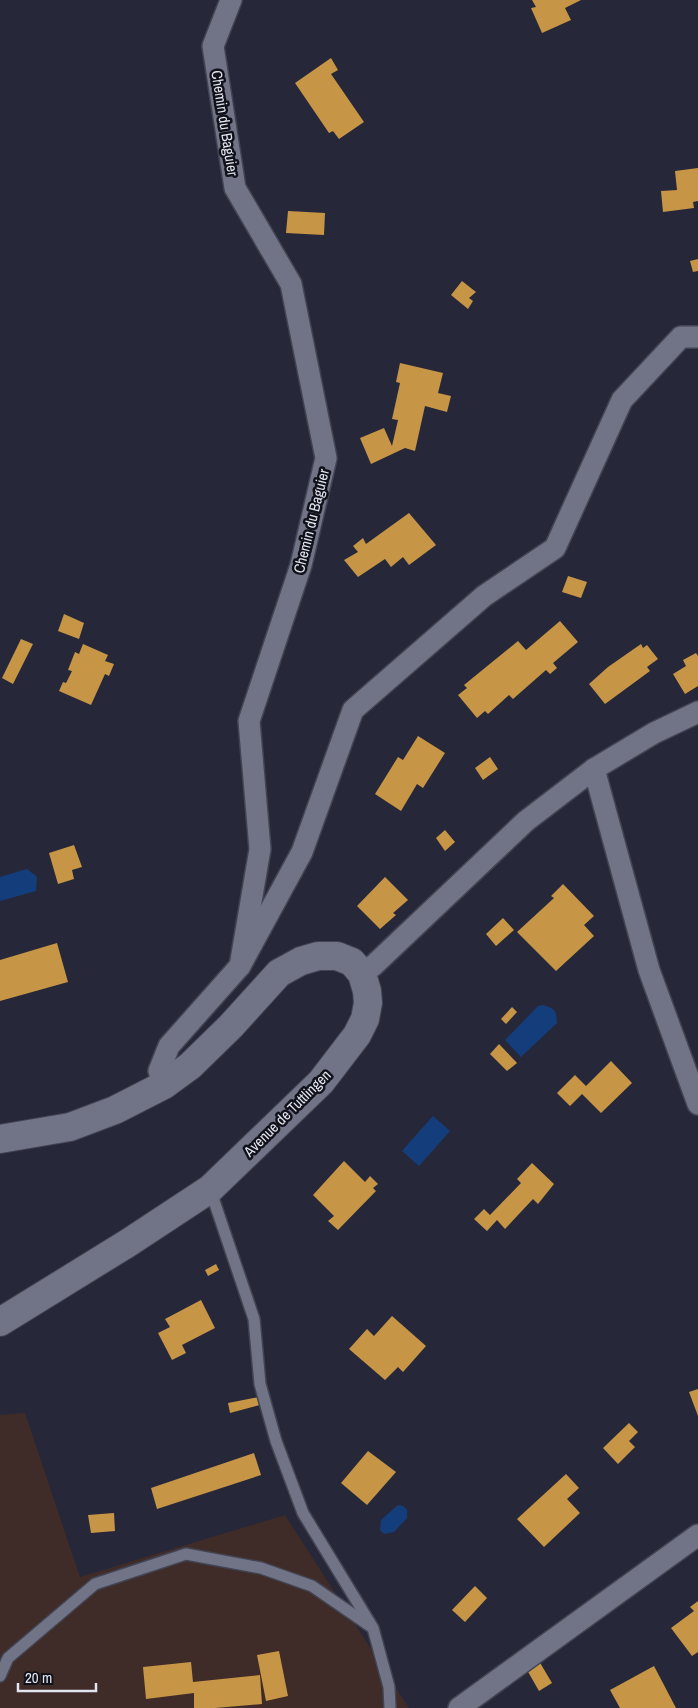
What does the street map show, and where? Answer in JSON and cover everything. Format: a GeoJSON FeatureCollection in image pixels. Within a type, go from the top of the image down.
{"type":"FeatureCollection","features":[{"type":"Feature","properties":{"kind":"main road"},"geometry":{"type":"LineString","coordinates":[[0,1139],[70,1127],[115,1110],[164,1085],[190,1066],[211,1046],[279,973],[301,961],[318,956],[338,956],[352,962],[362,974]]}},
{"type":"Feature","properties":{"kind":"main road","name":"Avenue de Tuttlingen"},"geometry":{"type":"LineString","coordinates":[[0,1322],[128,1243],[210,1189],[321,1082],[353,1041],[365,1019],[368,1003],[367,990],[362,974]]}},
{"type":"Feature","properties":{"kind":"street","name":"Chemin du Baguier"},"geometry":{"type":"LineString","coordinates":[[231,0],[213,46],[235,188],[291,284],[326,458],[302,565],[248,721],[260,850],[240,966]]}},
{"type":"Feature","properties":{"kind":"street"},"geometry":{"type":"LineString","coordinates":[[164,1085],[159,1071],[169,1046],[240,966],[302,852],[353,710],[484,596],[555,548],[622,400],[681,337],[698,338]]}},
{"type":"Feature","properties":{"kind":"street"},"geometry":{"type":"LineString","coordinates":[[362,974],[374,965],[526,820],[594,769],[654,733],[698,712]]}},
{"type":"Feature","properties":{"kind":"street"},"geometry":{"type":"LineString","coordinates":[[594,769],[649,970],[698,1104]]}},
{"type":"Feature","properties":{"kind":"street"},"geometry":{"type":"LineString","coordinates":[[459,1708],[698,1535]]}},
{"type":"Feature","properties":{"kind":"lane"},"geometry":{"type":"LineString","coordinates":[[210,1189],[254,1319],[260,1384],[276,1440],[303,1513],[373,1628],[390,1688],[390,1708]]}},
{"type":"Feature","properties":{"kind":"lane"},"geometry":{"type":"LineString","coordinates":[[0,1676],[8,1658],[95,1584],[186,1554],[261,1568],[312,1586],[373,1628]]}},
{"type":"Feature","properties":{"kind":"shaded area"},"geometry":{"type":"Polygon","coordinates":[[[25,1413],[80,1577],[285,1515],[409,1708],[0,1708],[0,1415],[25,1413]]]}},
{"type":"Feature","properties":{"kind":"water"},"geometry":{"type":"Polygon","coordinates":[[[27,869],[37,877],[36,891],[0,901],[0,877],[27,869]]]}},
{"type":"Feature","properties":{"kind":"water"},"geometry":{"type":"Polygon","coordinates":[[[543,1005],[554,1011],[557,1023],[521,1057],[505,1040],[538,1006],[543,1005]]]}},
{"type":"Feature","properties":{"kind":"water"},"geometry":{"type":"Polygon","coordinates":[[[433,1116],[450,1131],[419,1166],[402,1151],[433,1116]]]}},
{"type":"Feature","properties":{"kind":"water"},"geometry":{"type":"Polygon","coordinates":[[[398,1505],[403,1506],[407,1510],[407,1518],[394,1532],[384,1534],[380,1530],[381,1520],[398,1505]]]}},
{"type":"Feature","properties":{"kind":"building"},"geometry":{"type":"Polygon","coordinates":[[[532,0],[581,0],[565,8],[571,20],[542,33],[531,8],[536,7],[532,0]]]}},
{"type":"Feature","properties":{"kind":"building"},"geometry":{"type":"Polygon","coordinates":[[[331,58],[338,70],[331,74],[364,122],[339,139],[333,131],[329,133],[295,83],[331,58]]]}},
{"type":"Feature","properties":{"kind":"building"},"geometry":{"type":"Polygon","coordinates":[[[698,168],[698,201],[693,202],[694,208],[663,212],[661,191],[677,190],[675,171],[698,168]]]}},
{"type":"Feature","properties":{"kind":"building"},"geometry":{"type":"Polygon","coordinates":[[[288,211],[325,213],[324,235],[286,233],[288,211]]]}},
{"type":"Feature","properties":{"kind":"building"},"geometry":{"type":"Polygon","coordinates":[[[698,259],[698,271],[693,272],[690,261],[698,259]]]}},
{"type":"Feature","properties":{"kind":"building"},"geometry":{"type":"Polygon","coordinates":[[[462,281],[476,292],[469,298],[473,301],[468,309],[451,295],[462,281]]]}},
{"type":"Feature","properties":{"kind":"building"},"geometry":{"type":"Polygon","coordinates":[[[400,363],[443,373],[438,393],[451,396],[447,412],[425,406],[415,451],[405,448],[371,464],[360,438],[384,428],[392,446],[398,420],[392,419],[400,383],[396,382],[400,363]]]}},
{"type":"Feature","properties":{"kind":"building"},"geometry":{"type":"Polygon","coordinates":[[[409,513],[436,545],[409,565],[403,557],[391,567],[385,559],[358,577],[344,560],[358,552],[353,546],[363,538],[366,544],[409,513]]]}},
{"type":"Feature","properties":{"kind":"building"},"geometry":{"type":"Polygon","coordinates":[[[568,576],[587,582],[581,598],[562,592],[568,576]]]}},
{"type":"Feature","properties":{"kind":"building"},"geometry":{"type":"Polygon","coordinates":[[[64,614],[84,623],[79,639],[58,631],[64,614]]]}},
{"type":"Feature","properties":{"kind":"building"},"geometry":{"type":"Polygon","coordinates":[[[560,621],[578,642],[553,663],[557,668],[550,674],[546,670],[513,699],[509,695],[488,714],[485,711],[477,718],[458,695],[467,688],[464,685],[518,641],[526,650],[560,621]]]}},
{"type":"Feature","properties":{"kind":"building"},"geometry":{"type":"Polygon","coordinates":[[[21,639],[33,644],[13,684],[2,678],[21,639]]]}},
{"type":"Feature","properties":{"kind":"building"},"geometry":{"type":"Polygon","coordinates":[[[83,644],[108,655],[105,661],[114,664],[109,676],[105,674],[91,705],[59,691],[63,682],[66,683],[72,671],[68,670],[75,652],[79,654],[83,644]]]}},
{"type":"Feature","properties":{"kind":"building"},"geometry":{"type":"Polygon","coordinates":[[[641,644],[643,648],[647,645],[658,659],[647,667],[650,671],[605,704],[589,684],[608,667],[641,644]]]}},
{"type":"Feature","properties":{"kind":"building"},"geometry":{"type":"Polygon","coordinates":[[[696,653],[698,656],[698,686],[685,694],[673,674],[686,666],[683,660],[696,653]]]}},
{"type":"Feature","properties":{"kind":"building"},"geometry":{"type":"Polygon","coordinates":[[[418,736],[445,753],[423,788],[417,784],[401,811],[375,794],[398,757],[403,760],[418,736]]]}},
{"type":"Feature","properties":{"kind":"building"},"geometry":{"type":"Polygon","coordinates":[[[490,757],[498,769],[483,780],[475,768],[490,757]]]}},
{"type":"Feature","properties":{"kind":"building"},"geometry":{"type":"Polygon","coordinates":[[[445,830],[455,842],[445,851],[436,838],[445,830]]]}},
{"type":"Feature","properties":{"kind":"building"},"geometry":{"type":"Polygon","coordinates":[[[74,845],[82,867],[72,870],[74,879],[58,884],[49,853],[74,845]]]}},
{"type":"Feature","properties":{"kind":"building"},"geometry":{"type":"Polygon","coordinates":[[[385,877],[408,900],[393,913],[396,915],[380,929],[357,906],[385,877]]]}},
{"type":"Feature","properties":{"kind":"building"},"geometry":{"type":"Polygon","coordinates":[[[563,884],[594,916],[584,925],[594,936],[556,971],[517,932],[554,898],[551,896],[563,884]]]}},
{"type":"Feature","properties":{"kind":"building"},"geometry":{"type":"Polygon","coordinates":[[[503,918],[514,930],[496,946],[486,934],[503,918]]]}},
{"type":"Feature","properties":{"kind":"building"},"geometry":{"type":"Polygon","coordinates":[[[57,943],[68,982],[0,1001],[0,960],[57,943]]]}},
{"type":"Feature","properties":{"kind":"building"},"geometry":{"type":"Polygon","coordinates":[[[512,1007],[517,1012],[506,1024],[501,1019],[512,1007]]]}},
{"type":"Feature","properties":{"kind":"building"},"geometry":{"type":"Polygon","coordinates":[[[499,1044],[517,1063],[507,1071],[490,1054],[499,1044]]]}},
{"type":"Feature","properties":{"kind":"building"},"geometry":{"type":"Polygon","coordinates":[[[611,1061],[632,1083],[601,1113],[582,1094],[570,1106],[557,1093],[575,1075],[586,1086],[611,1061]]]}},
{"type":"Feature","properties":{"kind":"building"},"geometry":{"type":"Polygon","coordinates":[[[344,1161],[365,1182],[370,1176],[378,1184],[373,1188],[376,1191],[338,1230],[328,1221],[334,1216],[313,1195],[344,1161]]]}},
{"type":"Feature","properties":{"kind":"building"},"geometry":{"type":"Polygon","coordinates":[[[532,1163],[554,1184],[538,1204],[533,1199],[505,1229],[497,1220],[487,1231],[474,1219],[484,1209],[490,1215],[521,1183],[517,1179],[532,1163]]]}},
{"type":"Feature","properties":{"kind":"building"},"geometry":{"type":"Polygon","coordinates":[[[216,1264],[219,1270],[208,1276],[205,1270],[216,1264]]]}},
{"type":"Feature","properties":{"kind":"building"},"geometry":{"type":"Polygon","coordinates":[[[201,1300],[215,1328],[182,1345],[186,1353],[172,1360],[158,1333],[170,1327],[165,1319],[201,1300]]]}},
{"type":"Feature","properties":{"kind":"building"},"geometry":{"type":"Polygon","coordinates":[[[392,1316],[426,1346],[403,1372],[398,1367],[385,1380],[349,1349],[367,1329],[374,1336],[392,1316]]]}},
{"type":"Feature","properties":{"kind":"building"},"geometry":{"type":"Polygon","coordinates":[[[698,1389],[698,1416],[689,1392],[698,1389]]]}},
{"type":"Feature","properties":{"kind":"building"},"geometry":{"type":"Polygon","coordinates":[[[259,1397],[260,1405],[230,1413],[228,1403],[259,1397]]]}},
{"type":"Feature","properties":{"kind":"building"},"geometry":{"type":"Polygon","coordinates":[[[629,1423],[638,1432],[629,1441],[635,1447],[618,1464],[603,1448],[629,1423]]]}},
{"type":"Feature","properties":{"kind":"building"},"geometry":{"type":"Polygon","coordinates":[[[368,1451],[396,1472],[367,1505],[341,1483],[368,1451]]]}},
{"type":"Feature","properties":{"kind":"building"},"geometry":{"type":"Polygon","coordinates":[[[254,1453],[261,1475],[157,1509],[151,1488],[254,1453]]]}},
{"type":"Feature","properties":{"kind":"building"},"geometry":{"type":"Polygon","coordinates":[[[566,1474],[579,1488],[567,1499],[580,1513],[544,1547],[517,1519],[566,1474]]]}},
{"type":"Feature","properties":{"kind":"building"},"geometry":{"type":"Polygon","coordinates":[[[114,1513],[115,1531],[91,1533],[88,1515],[114,1513]]]}},
{"type":"Feature","properties":{"kind":"building"},"geometry":{"type":"Polygon","coordinates":[[[475,1586],[487,1598],[465,1622],[452,1610],[475,1586]]]}},
{"type":"Feature","properties":{"kind":"building"},"geometry":{"type":"Polygon","coordinates":[[[698,1601],[698,1652],[692,1656],[671,1628],[694,1611],[690,1607],[698,1601]]]}},
{"type":"Feature","properties":{"kind":"building"},"geometry":{"type":"Polygon","coordinates":[[[279,1651],[288,1696],[266,1701],[257,1655],[279,1651]]]}},
{"type":"Feature","properties":{"kind":"building"},"geometry":{"type":"Polygon","coordinates":[[[539,1661],[552,1683],[539,1691],[527,1670],[539,1661]]]}},
{"type":"Feature","properties":{"kind":"building"},"geometry":{"type":"Polygon","coordinates":[[[191,1662],[193,1682],[260,1675],[262,1704],[194,1708],[194,1693],[146,1699],[143,1667],[191,1662]]]}},
{"type":"Feature","properties":{"kind":"building"},"geometry":{"type":"Polygon","coordinates":[[[654,1666],[676,1708],[620,1708],[610,1690],[654,1666]]]}}]}
